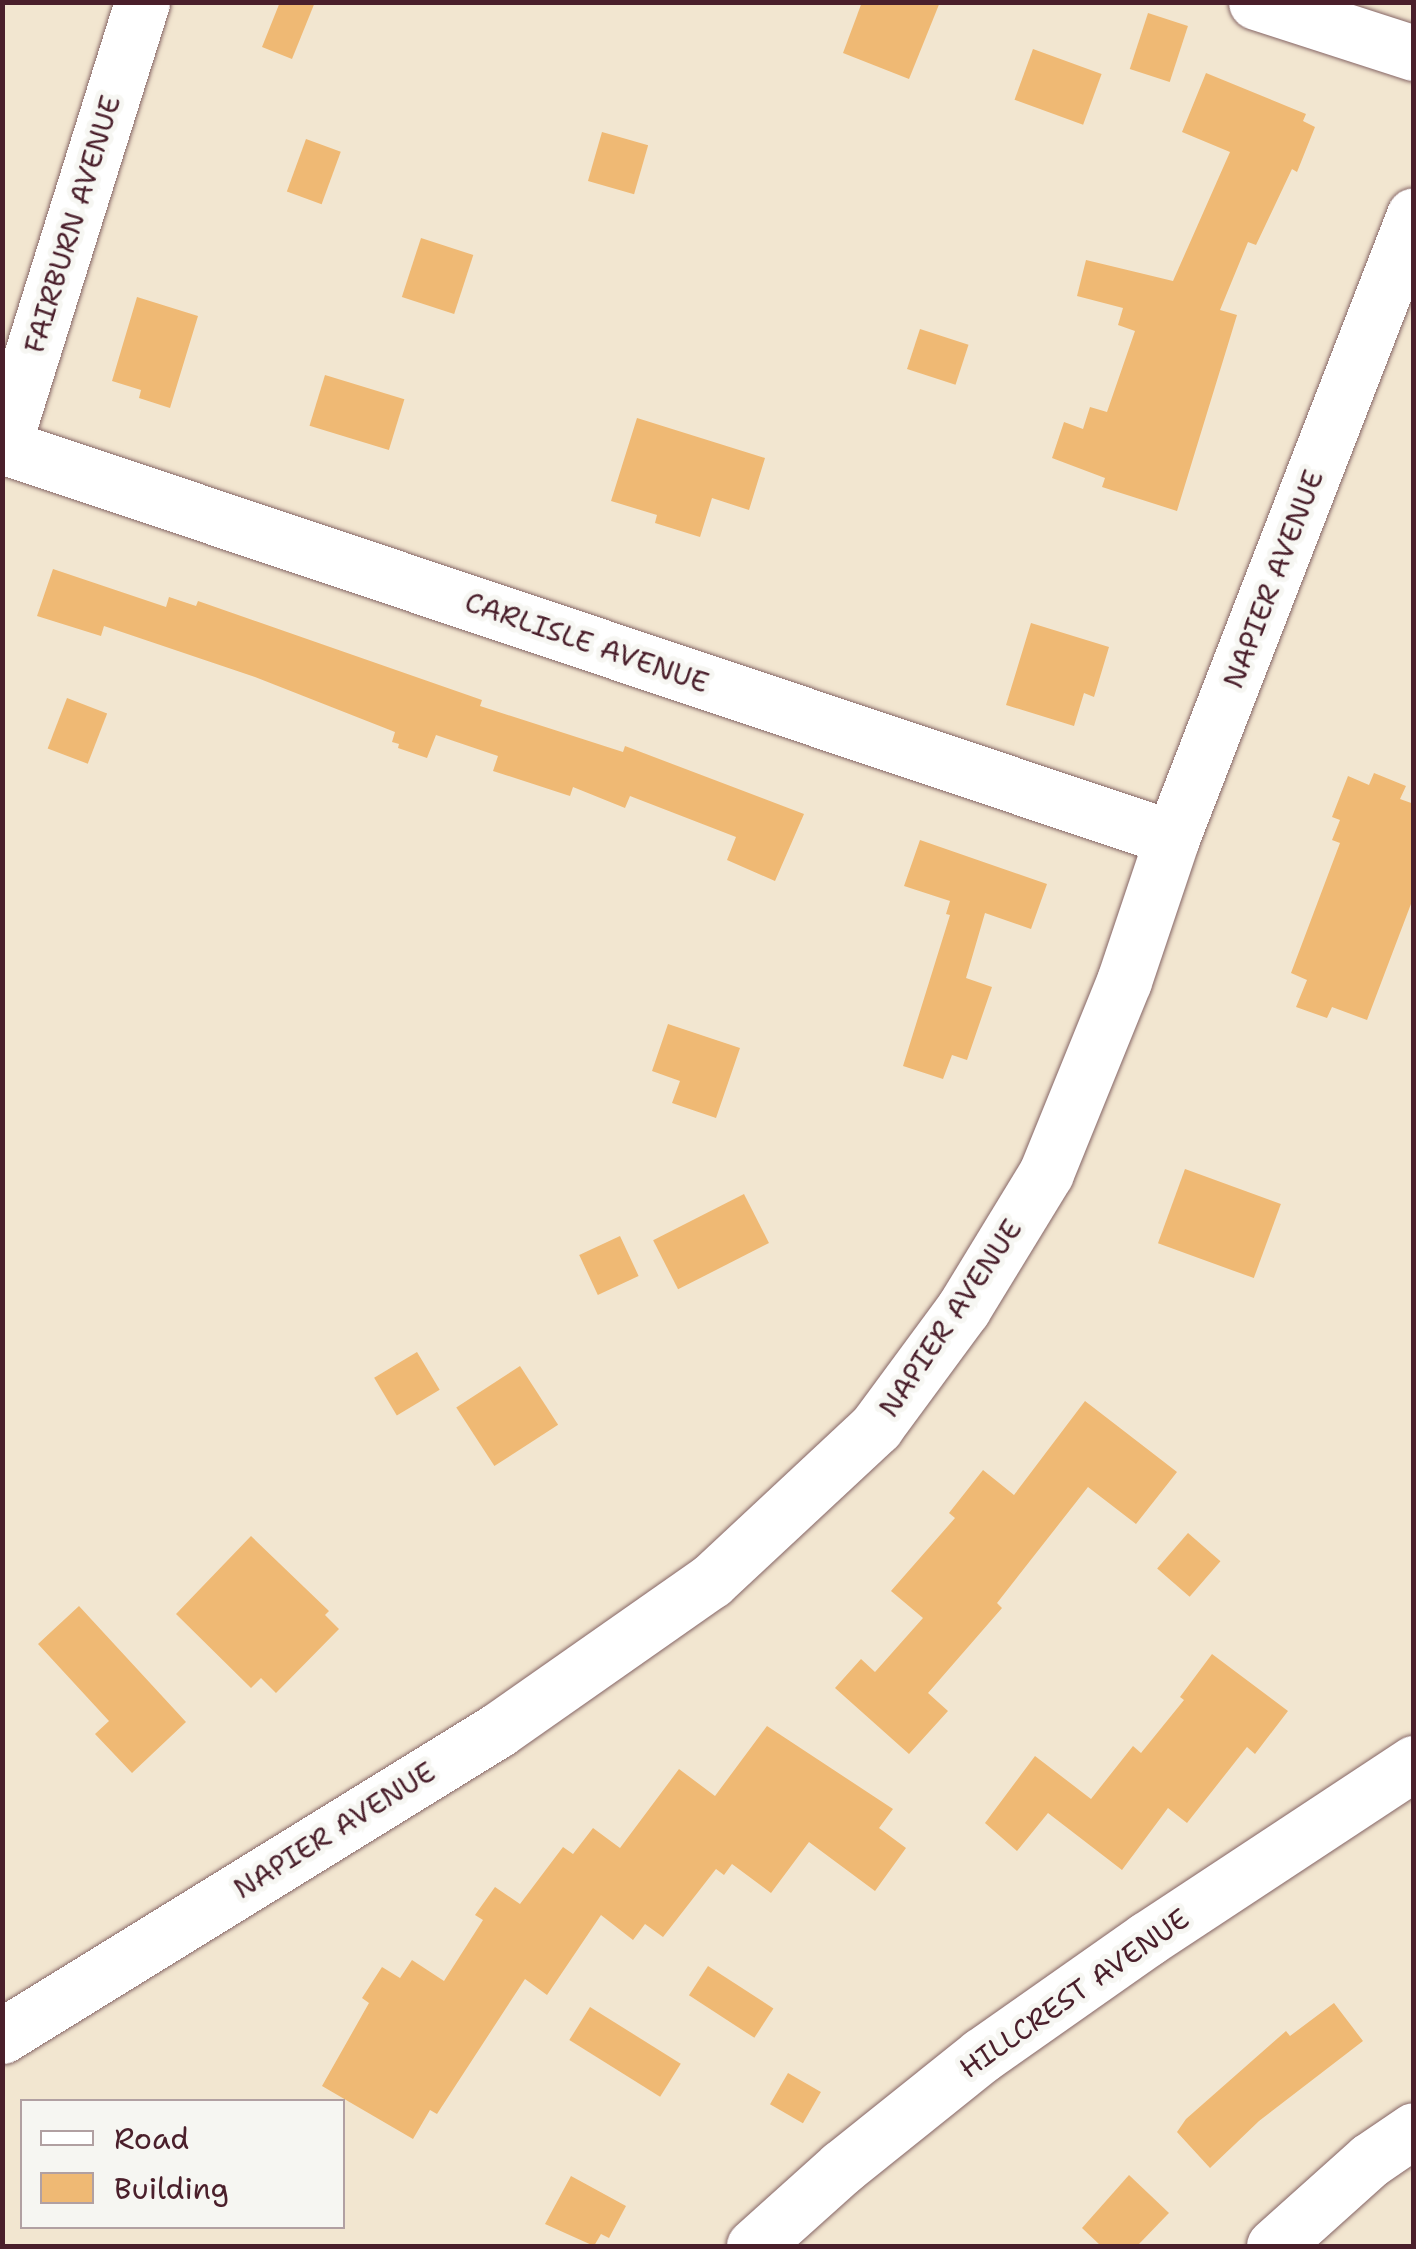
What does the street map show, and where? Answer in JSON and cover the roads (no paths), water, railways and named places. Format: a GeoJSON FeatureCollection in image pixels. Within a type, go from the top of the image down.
{"type":"FeatureCollection","features":[{"type":"Feature","properties":{"kind":"street","name":"FAIRBURN AVENUE"},"geometry":{"type":"LineString","coordinates":[[3,446],[142,2]]}},
{"type":"Feature","properties":{"kind":"street"},"geometry":{"type":"LineString","coordinates":[[1256,2],[1414,53]]}},
{"type":"Feature","properties":{"kind":"street","name":"NAPIER AVENUE"},"geometry":{"type":"LineString","coordinates":[[2,2036],[498,1730],[711,1581],[876,1427],[963,1309],[1046,1173],[1124,981],[1172,838],[1414,215]]}},
{"type":"Feature","properties":{"kind":"street","name":"CARLISLE AVENUE"},"geometry":{"type":"LineString","coordinates":[[3,446],[1172,838]]}},
{"type":"Feature","properties":{"kind":"street","name":"HILLCREST AVENUE"},"geometry":{"type":"LineString","coordinates":[[754,2246],[842,2167],[982,2055],[1148,1939],[1414,1763]]}},
{"type":"Feature","properties":{"kind":"street"},"geometry":{"type":"LineString","coordinates":[[1274,2246],[1370,2160],[1414,2130]]}}]}
